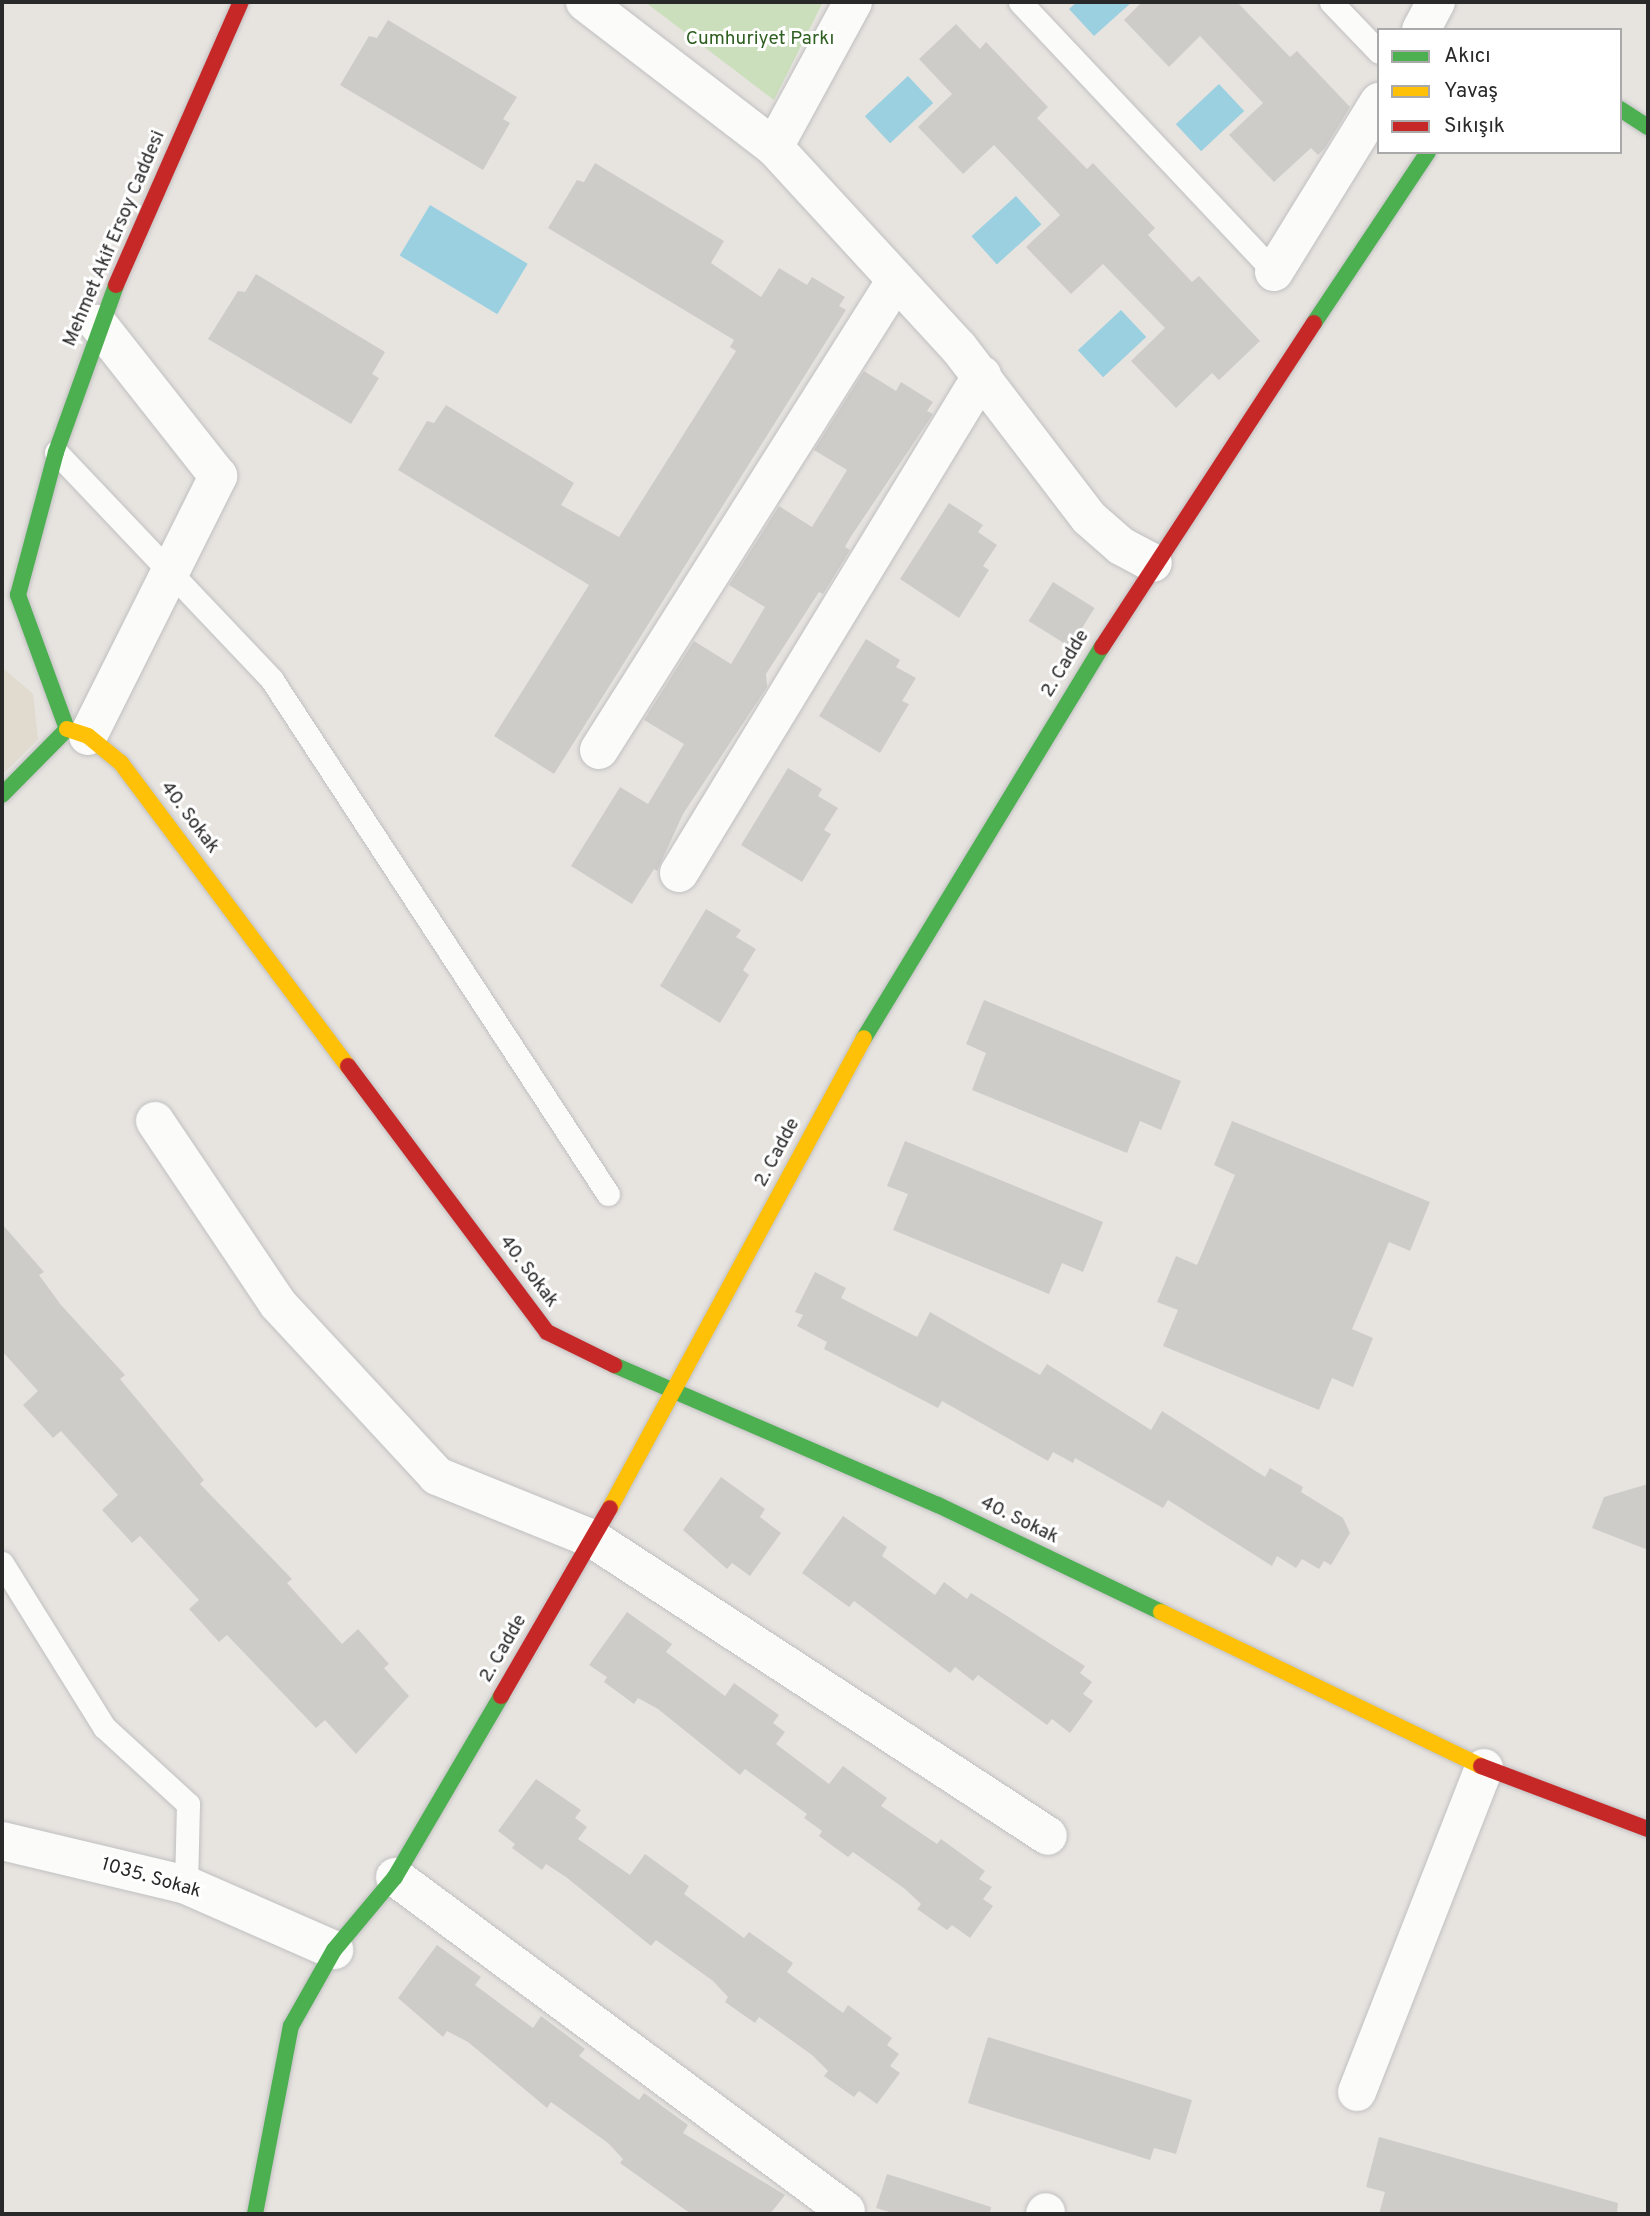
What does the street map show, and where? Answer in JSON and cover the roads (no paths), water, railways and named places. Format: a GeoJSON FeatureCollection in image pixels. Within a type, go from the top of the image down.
{"type":"FeatureCollection","features":[{"type":"Feature","properties":{"kind":"street","name":"Mehmet Akif Ersoy Caddesi"},"geometry":{"type":"LineString","coordinates":[[78,732],[10,594],[98,324],[241,2]]}},
{"type":"Feature","properties":{"kind":"street"},"geometry":{"type":"LineString","coordinates":[[585,2],[774,147],[982,375],[1089,518],[1121,546],[1153,563]]}},
{"type":"Feature","properties":{"kind":"street"},"geometry":{"type":"LineString","coordinates":[[774,147],[853,2]]}},
{"type":"Feature","properties":{"kind":"street"},"geometry":{"type":"LineString","coordinates":[[1422,28],[1436,2]]}},
{"type":"Feature","properties":{"kind":"street"},"geometry":{"type":"LineString","coordinates":[[1274,272],[1377,105]]}},
{"type":"Feature","properties":{"kind":"street"},"geometry":{"type":"LineString","coordinates":[[1622,110],[1648,127]]}},
{"type":"Feature","properties":{"kind":"street","name":"2. Cadde"},"geometry":{"type":"LineString","coordinates":[[256,2214],[291,2026],[334,1950],[395,1877],[593,1539],[872,1023],[1153,563],[1427,154]]}},
{"type":"Feature","properties":{"kind":"street"},"geometry":{"type":"LineString","coordinates":[[599,750],[896,280]]}},
{"type":"Feature","properties":{"kind":"street"},"geometry":{"type":"LineString","coordinates":[[2,795],[78,732],[170,572],[218,476],[98,324]]}},
{"type":"Feature","properties":{"kind":"street"},"geometry":{"type":"LineString","coordinates":[[679,873],[982,375]]}},
{"type":"Feature","properties":{"kind":"street","name":"40. Sokak"},"geometry":{"type":"LineString","coordinates":[[78,732],[121,763],[547,1332],[672,1394],[938,1505],[1484,1768],[1648,1829]]}},
{"type":"Feature","properties":{"kind":"street"},"geometry":{"type":"LineString","coordinates":[[155,1121],[278,1304],[437,1476],[593,1539],[1048,1836]]}},
{"type":"Feature","properties":{"kind":"street"},"geometry":{"type":"LineString","coordinates":[[1357,2092],[1484,1768]]}},
{"type":"Feature","properties":{"kind":"street","name":"1035. Sokak"},"geometry":{"type":"LineString","coordinates":[[2,1841],[186,1885],[334,1950]]}},
{"type":"Feature","properties":{"kind":"street"},"geometry":{"type":"LineString","coordinates":[[395,1877],[846,2211]]}},
{"type":"Feature","properties":{"kind":"lane"},"geometry":{"type":"LineString","coordinates":[[1020,2],[1274,272]]}},
{"type":"Feature","properties":{"kind":"lane"},"geometry":{"type":"LineString","coordinates":[[1331,2],[1377,50]]}},
{"type":"Feature","properties":{"kind":"lane"},"geometry":{"type":"LineString","coordinates":[[56,452],[272,680],[608,1194]]}},
{"type":"Feature","properties":{"kind":"lane"},"geometry":{"type":"LineString","coordinates":[[2,1563],[104,1727],[188,1804],[186,1885]]}},
{"type":"Feature","properties":{"kind":"water"},"geometry":{"type":"Polygon","coordinates":[[[1077,2],[1132,2],[1094,36],[1069,9],[1077,2]]]}},
{"type":"Feature","properties":{"kind":"water"},"geometry":{"type":"Polygon","coordinates":[[[908,76],[933,103],[890,143],[865,116],[908,76]]]}},
{"type":"Feature","properties":{"kind":"water"},"geometry":{"type":"Polygon","coordinates":[[[1219,84],[1244,111],[1201,151],[1176,124],[1219,84]]]}},
{"type":"Feature","properties":{"kind":"water"},"geometry":{"type":"Polygon","coordinates":[[[1016,196],[1041,224],[997,264],[971,236],[1016,196]]]}},
{"type":"Feature","properties":{"kind":"water"},"geometry":{"type":"Polygon","coordinates":[[[430,205],[528,264],[497,314],[400,256],[430,205]]]}},
{"type":"Feature","properties":{"kind":"water"},"geometry":{"type":"Polygon","coordinates":[[[1121,310],[1146,337],[1103,377],[1078,350],[1121,310]]]}},
{"type":"Feature","properties":{"kind":"park label","name":"Cumhuriyet Parkı"},"geometry":{"type":"Point","coordinates":[760,40]}}]}
